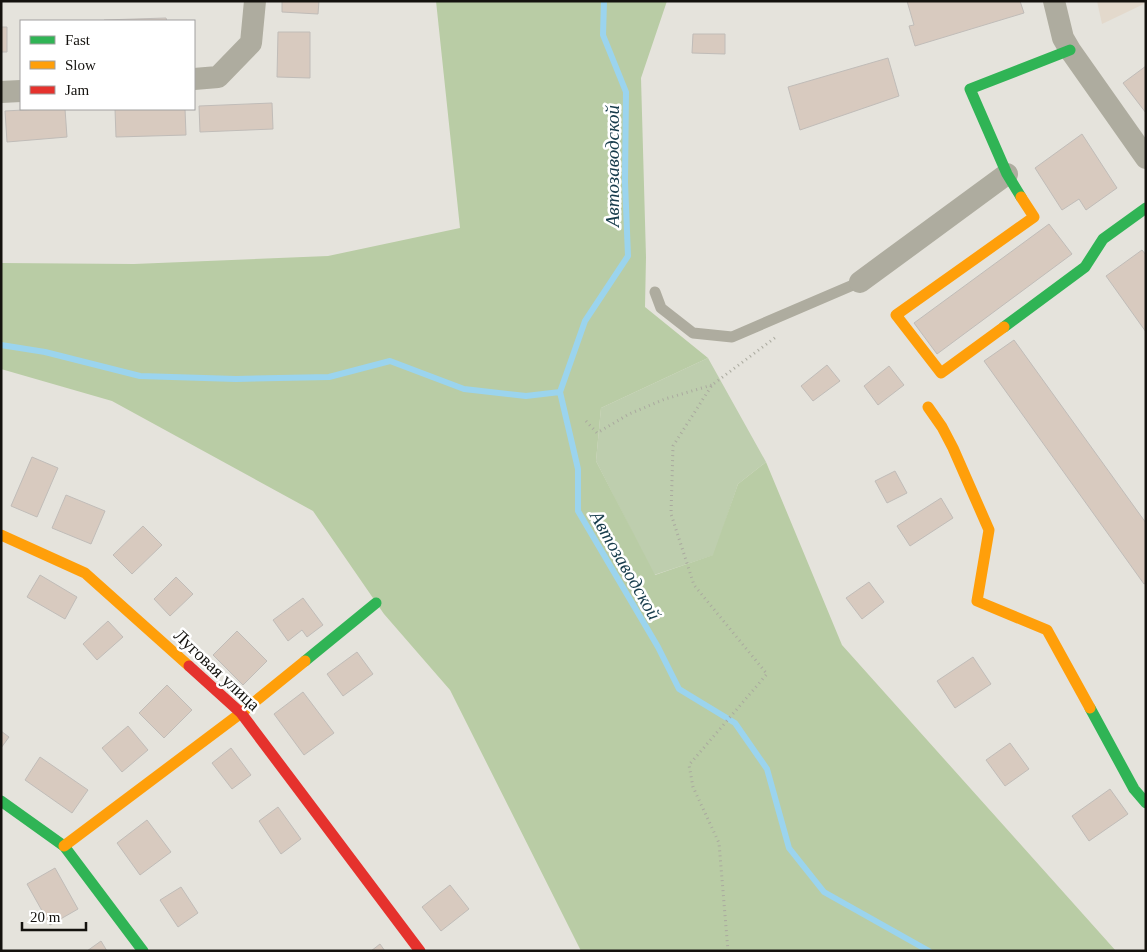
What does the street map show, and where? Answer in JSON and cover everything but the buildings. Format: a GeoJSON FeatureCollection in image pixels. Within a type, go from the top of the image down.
{"type":"FeatureCollection","features":[{"type":"Feature","properties":{"kind":"street"},"geometry":{"type":"LineString","coordinates":[[195,79],[218,77],[251,44],[255,1]]}},
{"type":"Feature","properties":{"kind":"street"},"geometry":{"type":"LineString","coordinates":[[1054,1],[1063,38],[1070,50],[1146,158]]}},
{"type":"Feature","properties":{"kind":"street"},"geometry":{"type":"LineString","coordinates":[[1070,50],[970,89],[1007,174],[1034,217],[896,315],[941,373],[1085,267],[1103,239],[1146,208]]}},
{"type":"Feature","properties":{"kind":"street"},"geometry":{"type":"LineString","coordinates":[[1,92],[20,91]]}},
{"type":"Feature","properties":{"kind":"street"},"geometry":{"type":"LineString","coordinates":[[860,282],[1007,174]]}},
{"type":"Feature","properties":{"kind":"street"},"geometry":{"type":"LineString","coordinates":[[928,407],[942,427],[953,448],[989,530],[977,601],[1047,630],[1134,790],[1146,804]]}},
{"type":"Feature","properties":{"kind":"street","name":"Луговая улица"},"geometry":{"type":"LineString","coordinates":[[1,535],[85,573],[241,713],[420,951]]}},
{"type":"Feature","properties":{"kind":"street"},"geometry":{"type":"LineString","coordinates":[[64,846],[241,713],[376,603]]}},
{"type":"Feature","properties":{"kind":"street"},"geometry":{"type":"LineString","coordinates":[[1,801],[64,846],[143,951]]}},
{"type":"Feature","properties":{"kind":"lane"},"geometry":{"type":"LineString","coordinates":[[655,292],[661,308],[693,333],[732,337],[860,282]]}},
{"type":"Feature","properties":{"kind":"path"},"geometry":{"type":"LineString","coordinates":[[586,421],[597,433],[629,414],[665,399],[712,385],[778,335]]}},
{"type":"Feature","properties":{"kind":"path"},"geometry":{"type":"LineString","coordinates":[[712,385],[674,446],[670,514],[694,585],[767,674],[689,765],[693,788],[719,843],[728,951]]}},
{"type":"Feature","properties":{"kind":"shaded area"},"geometry":{"type":"Polygon","coordinates":[[[1097,1],[1146,1],[1146,3],[1102,24],[1097,1]]]}},
{"type":"Feature","properties":{"kind":"green space"},"geometry":{"type":"Polygon","coordinates":[[[436,1],[667,1],[641,78],[646,257],[645,307],[708,358],[601,408],[596,461],[655,575],[713,555],[738,484],[766,462],[842,645],[1116,951],[581,951],[450,690],[384,614],[313,511],[112,401],[1,369],[1,263],[134,264],[328,256],[460,228],[436,1]]]}},
{"type":"Feature","properties":{"kind":"green space"},"geometry":{"type":"Polygon","coordinates":[[[708,358],[766,462],[738,484],[714,555],[654,575],[596,461],[601,408],[708,358]]]}},
{"type":"Feature","properties":{"kind":"waterway","name":"Автозаводской"},"geometry":{"type":"LineString","coordinates":[[604,1],[603,35],[626,92],[625,182],[628,256],[585,321],[560,392],[578,469],[578,511],[658,647],[679,689],[735,723],[767,769],[789,848],[824,892],[929,951]]}},
{"type":"Feature","properties":{"kind":"waterway"},"geometry":{"type":"LineString","coordinates":[[1,345],[45,352],[140,376],[236,379],[329,377],[390,361],[464,389],[526,396],[560,392]]}},
{"type":"Feature","properties":{"kind":"traffic: fast"},"geometry":{"type":"LineString","coordinates":[[1021,197],[1007,174],[970,89],[1070,50]]}},
{"type":"Feature","properties":{"kind":"traffic: fast"},"geometry":{"type":"LineString","coordinates":[[1004,327],[1085,267],[1103,239],[1146,208]]}},
{"type":"Feature","properties":{"kind":"traffic: fast"},"geometry":{"type":"LineString","coordinates":[[305,661],[376,603]]}},
{"type":"Feature","properties":{"kind":"traffic: fast"},"geometry":{"type":"LineString","coordinates":[[1090,708],[1134,789],[1146,803]]}},
{"type":"Feature","properties":{"kind":"traffic: fast"},"geometry":{"type":"LineString","coordinates":[[1,801],[64,846],[143,951]]}},
{"type":"Feature","properties":{"kind":"traffic: slow"},"geometry":{"type":"LineString","coordinates":[[1004,327],[941,373],[896,315],[1034,217],[1021,197]]}},
{"type":"Feature","properties":{"kind":"traffic: slow"},"geometry":{"type":"LineString","coordinates":[[928,407],[942,427],[953,448],[989,530],[977,601],[1047,630],[1090,708]]}},
{"type":"Feature","properties":{"kind":"traffic: slow"},"geometry":{"type":"LineString","coordinates":[[1,535],[85,573],[189,666]]}},
{"type":"Feature","properties":{"kind":"traffic: slow"},"geometry":{"type":"LineString","coordinates":[[64,846],[241,713],[305,661]]}},
{"type":"Feature","properties":{"kind":"traffic: jam"},"geometry":{"type":"LineString","coordinates":[[189,666],[241,713],[420,951]]}}]}
